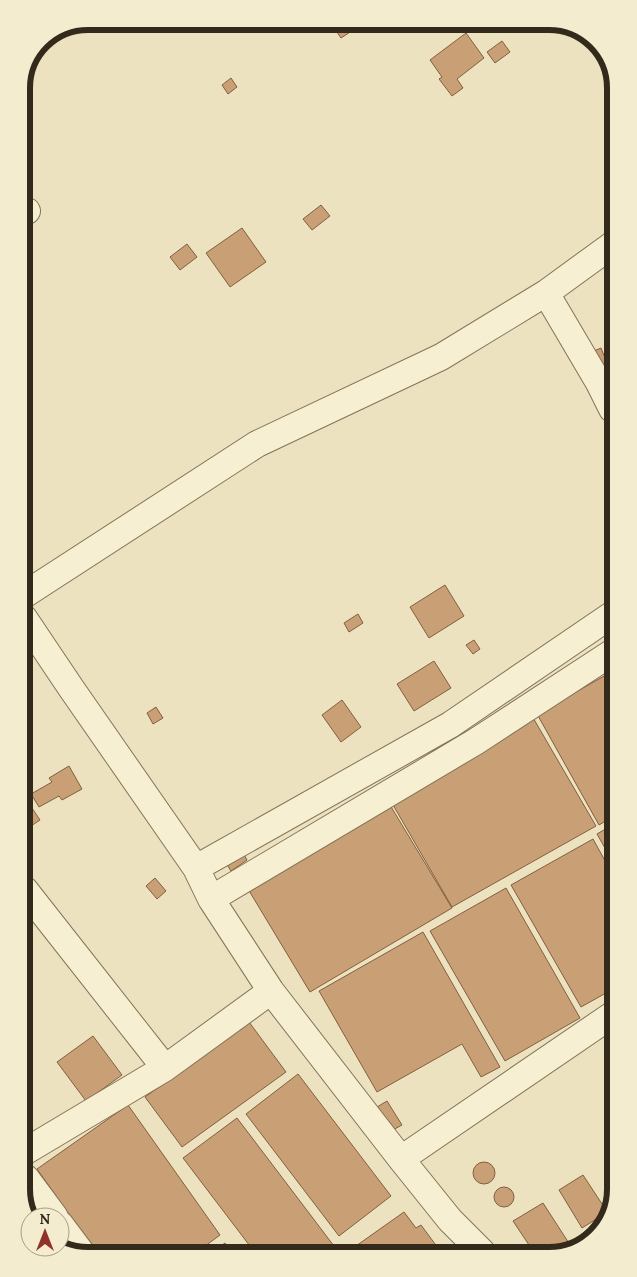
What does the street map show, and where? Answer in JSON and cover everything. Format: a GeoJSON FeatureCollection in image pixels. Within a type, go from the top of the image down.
{"type":"FeatureCollection","features":[{"type":"Feature","properties":{"kind":"street"},"geometry":{"type":"LineString","coordinates":[[30,591],[257,444],[441,358],[546,293],[607,249]]}},
{"type":"Feature","properties":{"kind":"street"},"geometry":{"type":"LineString","coordinates":[[546,293],[606,381]]}},
{"type":"Feature","properties":{"kind":"street"},"geometry":{"type":"LineString","coordinates":[[196,868],[450,724],[607,618]]}},
{"type":"Feature","properties":{"kind":"street"},"geometry":{"type":"LineString","coordinates":[[30,627],[196,868],[211,899],[270,991],[450,1220],[477,1247]]}},
{"type":"Feature","properties":{"kind":"street"},"geometry":{"type":"LineString","coordinates":[[211,899],[475,742],[607,656]]}},
{"type":"Feature","properties":{"kind":"street"},"geometry":{"type":"LineString","coordinates":[[30,896],[165,1068]]}},
{"type":"Feature","properties":{"kind":"street"},"geometry":{"type":"LineString","coordinates":[[30,1148],[165,1068],[270,991]]}},
{"type":"Feature","properties":{"kind":"street"},"geometry":{"type":"LineString","coordinates":[[401,1159],[607,1018]]}},
{"type":"Feature","properties":{"kind":"street"},"geometry":{"type":"LineString","coordinates":[[30,1183],[48,1207]]}},
{"type":"Feature","properties":{"kind":"building"},"geometry":{"type":"Polygon","coordinates":[[[336,30],[353,30],[341,38],[336,30]]]}},
{"type":"Feature","properties":{"kind":"building"},"geometry":{"type":"Polygon","coordinates":[[[466,33],[484,58],[457,79],[463,88],[452,96],[439,79],[442,77],[430,60],[466,33]]]}},
{"type":"Feature","properties":{"kind":"building"},"geometry":{"type":"Polygon","coordinates":[[[502,41],[510,52],[495,63],[487,52],[502,41]]]}},
{"type":"Feature","properties":{"kind":"building"},"geometry":{"type":"Polygon","coordinates":[[[231,78],[237,87],[228,94],[222,85],[231,78]]]}},
{"type":"Feature","properties":{"kind":"building"},"geometry":{"type":"Polygon","coordinates":[[[321,205],[330,216],[312,230],[303,219],[321,205]]]}},
{"type":"Feature","properties":{"kind":"building"},"geometry":{"type":"Polygon","coordinates":[[[242,228],[266,262],[230,287],[206,253],[242,228]]]}},
{"type":"Feature","properties":{"kind":"building"},"geometry":{"type":"Polygon","coordinates":[[[187,244],[197,257],[180,270],[170,257],[187,244]]]}},
{"type":"Feature","properties":{"kind":"building"},"geometry":{"type":"Polygon","coordinates":[[[601,348],[607,363],[595,368],[589,353],[601,348]]]}},
{"type":"Feature","properties":{"kind":"building"},"geometry":{"type":"Polygon","coordinates":[[[445,585],[464,616],[429,638],[410,607],[445,585]]]}},
{"type":"Feature","properties":{"kind":"building"},"geometry":{"type":"Polygon","coordinates":[[[358,614],[363,623],[349,632],[344,623],[358,614]]]}},
{"type":"Feature","properties":{"kind":"building"},"geometry":{"type":"Polygon","coordinates":[[[474,640],[480,649],[473,654],[466,645],[474,640]]]}},
{"type":"Feature","properties":{"kind":"building"},"geometry":{"type":"Polygon","coordinates":[[[434,661],[451,688],[414,711],[397,684],[434,661]]]}},
{"type":"Feature","properties":{"kind":"building"},"geometry":{"type":"Polygon","coordinates":[[[607,674],[607,820],[599,825],[537,714],[607,674]]]}},
{"type":"Feature","properties":{"kind":"building"},"geometry":{"type":"Polygon","coordinates":[[[342,700],[361,727],[341,742],[322,715],[342,700]]]}},
{"type":"Feature","properties":{"kind":"building"},"geometry":{"type":"Polygon","coordinates":[[[156,707],[163,718],[153,724],[147,713],[156,707]]]}},
{"type":"Feature","properties":{"kind":"building"},"geometry":{"type":"Polygon","coordinates":[[[532,716],[596,826],[452,907],[389,798],[532,716]]]}},
{"type":"Feature","properties":{"kind":"building"},"geometry":{"type":"Polygon","coordinates":[[[69,766],[82,789],[62,800],[59,796],[39,807],[31,794],[52,782],[49,778],[69,766]]]}},
{"type":"Feature","properties":{"kind":"building"},"geometry":{"type":"Polygon","coordinates":[[[387,800],[452,908],[310,992],[245,884],[387,800]]]}},
{"type":"Feature","properties":{"kind":"building"},"geometry":{"type":"Polygon","coordinates":[[[30,805],[40,820],[30,827],[30,805]]]}},
{"type":"Feature","properties":{"kind":"building"},"geometry":{"type":"Polygon","coordinates":[[[607,828],[607,852],[597,834],[607,828]]]}},
{"type":"Feature","properties":{"kind":"building"},"geometry":{"type":"Polygon","coordinates":[[[593,839],[607,864],[607,992],[581,1007],[511,885],[593,839]]]}},
{"type":"Feature","properties":{"kind":"building"},"geometry":{"type":"Polygon","coordinates":[[[241,849],[247,860],[231,871],[224,860],[241,849]]]}},
{"type":"Feature","properties":{"kind":"building"},"geometry":{"type":"Polygon","coordinates":[[[155,878],[166,891],[157,899],[146,886],[155,878]]]}},
{"type":"Feature","properties":{"kind":"building"},"geometry":{"type":"Polygon","coordinates":[[[506,888],[580,1018],[505,1061],[430,931],[506,888]]]}},
{"type":"Feature","properties":{"kind":"building"},"geometry":{"type":"Polygon","coordinates":[[[423,932],[500,1067],[481,1077],[462,1044],[377,1092],[319,991],[423,932]]]}},
{"type":"Feature","properties":{"kind":"building"},"geometry":{"type":"Polygon","coordinates":[[[249,1022],[286,1072],[182,1147],[145,1097],[249,1022]]]}},
{"type":"Feature","properties":{"kind":"building"},"geometry":{"type":"Polygon","coordinates":[[[93,1036],[122,1075],[86,1101],[57,1062],[93,1036]]]}},
{"type":"Feature","properties":{"kind":"building"},"geometry":{"type":"Polygon","coordinates":[[[298,1074],[391,1196],[339,1236],[246,1114],[298,1074]]]}},
{"type":"Feature","properties":{"kind":"building"},"geometry":{"type":"Polygon","coordinates":[[[387,1101],[402,1125],[391,1131],[377,1107],[387,1101]]]}},
{"type":"Feature","properties":{"kind":"building"},"geometry":{"type":"Polygon","coordinates":[[[128,1105],[220,1235],[204,1247],[92,1247],[70,1216],[70,1207],[64,1207],[37,1169],[128,1105]]]}},
{"type":"Feature","properties":{"kind":"building"},"geometry":{"type":"Polygon","coordinates":[[[237,1118],[335,1247],[251,1247],[183,1158],[237,1118]]]}},
{"type":"Feature","properties":{"kind":"building"},"geometry":{"type":"Polygon","coordinates":[[[480,1162],[488,1162],[495,1169],[495,1177],[488,1184],[480,1184],[473,1177],[473,1169],[480,1162]]]}},
{"type":"Feature","properties":{"kind":"building"},"geometry":{"type":"Polygon","coordinates":[[[583,1175],[604,1207],[601,1215],[582,1228],[559,1190],[583,1175]]]}},
{"type":"Feature","properties":{"kind":"building"},"geometry":{"type":"Polygon","coordinates":[[[504,1187],[511,1190],[514,1197],[511,1204],[504,1207],[497,1204],[494,1197],[497,1190],[504,1187]]]}},
{"type":"Feature","properties":{"kind":"building"},"geometry":{"type":"Polygon","coordinates":[[[543,1203],[569,1244],[561,1246],[530,1247],[513,1221],[543,1203]]]}},
{"type":"Feature","properties":{"kind":"building"},"geometry":{"type":"Polygon","coordinates":[[[404,1212],[416,1228],[421,1225],[437,1247],[354,1247],[404,1212]]]}},
{"type":"Feature","properties":{"kind":"building"},"geometry":{"type":"Polygon","coordinates":[[[225,1243],[228,1247],[219,1247],[225,1243]]]}}]}
